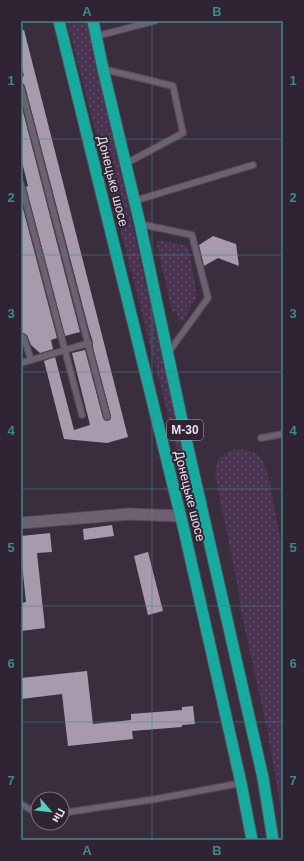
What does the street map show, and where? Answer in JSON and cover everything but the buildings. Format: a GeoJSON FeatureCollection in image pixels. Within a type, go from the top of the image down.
{"type":"FeatureCollection","features":[{"type":"Feature","properties":{"kind":"highway","name":"Донецьке шосе"},"geometry":{"type":"LineString","coordinates":[[59,21],[180,516],[252,840]]}},
{"type":"Feature","properties":{"kind":"highway","name":"Донецьке шосе"},"geometry":{"type":"LineString","coordinates":[[93,21],[140,224],[263,778],[273,840]]}},
{"type":"Feature","properties":{"kind":"street"},"geometry":{"type":"LineString","coordinates":[[21,523],[129,514],[180,516]]}},
{"type":"Feature","properties":{"kind":"lane"},"geometry":{"type":"LineString","coordinates":[[97,36],[155,21]]}},
{"type":"Feature","properties":{"kind":"lane"},"geometry":{"type":"LineString","coordinates":[[103,69],[173,86],[183,133],[125,164]]}},
{"type":"Feature","properties":{"kind":"lane"},"geometry":{"type":"LineString","coordinates":[[21,87],[89,343],[107,417]]}},
{"type":"Feature","properties":{"kind":"lane"},"geometry":{"type":"LineString","coordinates":[[134,201],[253,165]]}},
{"type":"Feature","properties":{"kind":"lane"},"geometry":{"type":"LineString","coordinates":[[21,184],[82,415]]}},
{"type":"Feature","properties":{"kind":"lane"},"geometry":{"type":"LineString","coordinates":[[140,224],[192,235],[208,298],[168,353]]}},
{"type":"Feature","properties":{"kind":"lane"},"geometry":{"type":"LineString","coordinates":[[21,336],[24,338],[31,360]]}},
{"type":"Feature","properties":{"kind":"lane"},"geometry":{"type":"LineString","coordinates":[[21,363],[89,343]]}},
{"type":"Feature","properties":{"kind":"lane"},"geometry":{"type":"LineString","coordinates":[[261,438],[283,434]]}},
{"type":"Feature","properties":{"kind":"lane"},"geometry":{"type":"LineString","coordinates":[[70,812],[156,799],[240,783]]}},
{"type":"Feature","properties":{"kind":"lane"},"geometry":{"type":"LineString","coordinates":[[21,804],[30,809]]}},
{"type":"Feature","properties":{"kind":"shaded area"},"geometry":{"type":"Polygon","coordinates":[[[67,21],[87,21],[185,461],[180,462],[67,21]]]}},
{"type":"Feature","properties":{"kind":"shaded area"},"geometry":{"type":"Polygon","coordinates":[[[156,240],[185,245],[189,249],[197,296],[184,320],[179,321],[176,311],[172,312],[156,240]]]}},
{"type":"Feature","properties":{"kind":"shaded area"},"geometry":{"type":"Polygon","coordinates":[[[238,449],[255,452],[263,461],[268,474],[283,553],[283,821],[267,729],[241,611],[238,588],[215,474],[217,463],[221,457],[228,452],[238,449]]]}}]}
